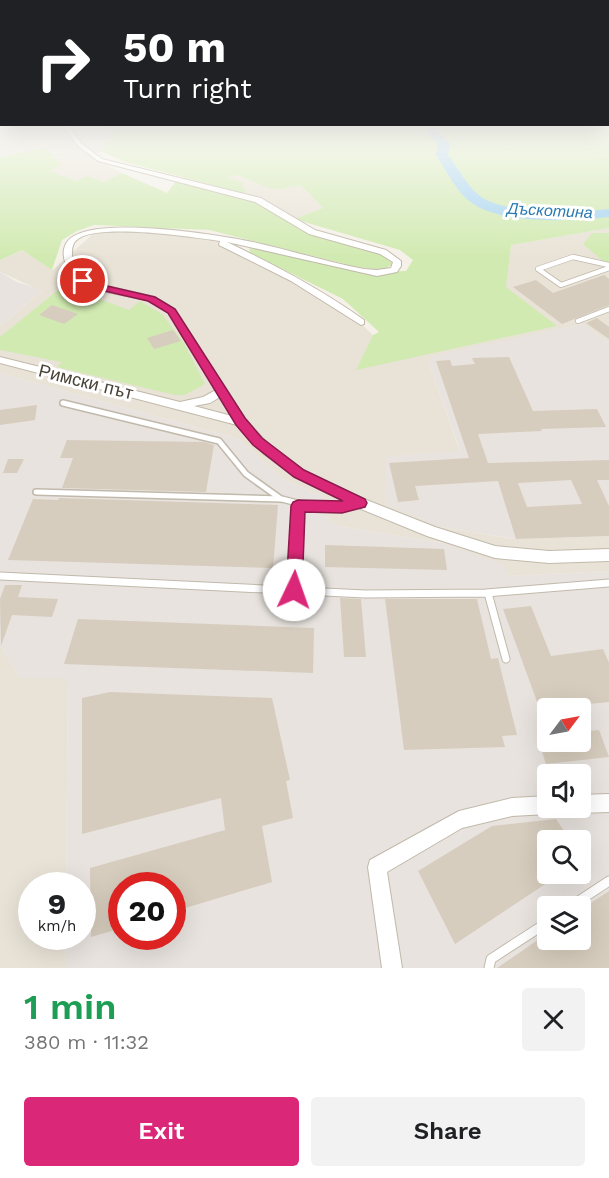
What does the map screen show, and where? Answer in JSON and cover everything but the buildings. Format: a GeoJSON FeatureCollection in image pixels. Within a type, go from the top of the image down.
{"type":"FeatureCollection","features":[{"type":"Feature","properties":{"kind":"street"},"geometry":{"type":"LineString","coordinates":[[132,168],[258,200],[312,232],[383,252],[397,261],[397,266],[386,272],[366,272],[204,235],[98,230],[75,237],[69,244],[67,253],[69,264],[83,281],[91,285],[152,299],[172,311],[241,422],[258,441],[288,466],[360,503],[432,532],[495,552],[549,557],[609,555]]}},
{"type":"Feature","properties":{"kind":"street"},"geometry":{"type":"LineString","coordinates":[[204,235],[255,259],[345,309],[361,322]]}},
{"type":"Feature","properties":{"kind":"street","name":"Римски път"},"geometry":{"type":"LineString","coordinates":[[0,360],[241,422]]}},
{"type":"Feature","properties":{"kind":"street","name":"Римски път"},"geometry":{"type":"LineString","coordinates":[[173,404],[198,402],[222,391]]}},
{"type":"Feature","properties":{"kind":"street"},"geometry":{"type":"LineString","coordinates":[[591,803],[609,802]]}},
{"type":"Feature","properties":{"kind":"street"},"geometry":{"type":"LineString","coordinates":[[392,968],[378,867],[459,820],[512,807],[537,806]]}},
{"type":"Feature","properties":{"kind":"lane"},"geometry":{"type":"LineString","coordinates":[[573,257],[609,267],[561,285],[538,269],[573,257]]}},
{"type":"Feature","properties":{"kind":"lane"},"geometry":{"type":"LineString","coordinates":[[578,321],[609,309]]}},
{"type":"Feature","properties":{"kind":"lane"},"geometry":{"type":"LineString","coordinates":[[63,403],[219,441],[225,445],[234,461],[248,477],[282,499],[298,506],[342,507],[360,503]]}},
{"type":"Feature","properties":{"kind":"lane"},"geometry":{"type":"LineString","coordinates":[[36,492],[282,499]]}},
{"type":"Feature","properties":{"kind":"lane"},"geometry":{"type":"LineString","coordinates":[[294,590],[298,506]]}},
{"type":"Feature","properties":{"kind":"lane"},"geometry":{"type":"LineString","coordinates":[[0,576],[294,590],[488,592],[609,583]]}},
{"type":"Feature","properties":{"kind":"lane"},"geometry":{"type":"LineString","coordinates":[[488,592],[506,659]]}},
{"type":"Feature","properties":{"kind":"lane"},"geometry":{"type":"LineString","coordinates":[[586,896],[609,881]]}},
{"type":"Feature","properties":{"kind":"lane"},"geometry":{"type":"LineString","coordinates":[[489,968],[491,959],[537,929]]}},
{"type":"Feature","properties":{"kind":"shaded area"},"geometry":{"type":"Polygon","coordinates":[[[54,168],[113,168],[122,173],[104,182],[86,176],[76,181],[48,171],[54,168]]]}},
{"type":"Feature","properties":{"kind":"shaded area"},"geometry":{"type":"Polygon","coordinates":[[[234,175],[279,189],[300,185],[323,208],[294,219],[271,204],[243,193],[247,190],[240,187],[243,184],[227,179],[234,175]]]}},
{"type":"Feature","properties":{"kind":"shaded area"},"geometry":{"type":"Polygon","coordinates":[[[609,228],[609,233],[592,233],[609,263],[609,343],[582,324],[428,361],[460,452],[440,527],[515,539],[609,536],[609,571],[507,576],[444,543],[337,526],[326,516],[325,497],[283,479],[239,439],[0,373],[0,326],[42,291],[0,272],[0,260],[22,250],[53,270],[95,232],[115,230],[211,237],[253,258],[352,315],[373,335],[357,369],[556,326],[505,287],[511,245],[609,228]]]}},
{"type":"Feature","properties":{"kind":"shaded area"},"geometry":{"type":"Polygon","coordinates":[[[0,272],[17,282],[43,290],[0,326],[0,272]]]}},
{"type":"Feature","properties":{"kind":"shaded area"},"geometry":{"type":"Polygon","coordinates":[[[583,324],[609,343],[609,536],[516,539],[440,527],[385,505],[386,456],[460,451],[428,361],[431,356],[583,324]]]}},
{"type":"Feature","properties":{"kind":"shaded area"},"geometry":{"type":"Polygon","coordinates":[[[0,373],[239,439],[283,479],[325,497],[326,516],[337,526],[444,543],[502,564],[507,576],[609,571],[609,968],[65,968],[66,950],[96,950],[96,872],[66,872],[68,678],[20,678],[0,645],[0,373]]]}},
{"type":"Feature","properties":{"kind":"shaded area"},"geometry":{"type":"Polygon","coordinates":[[[0,645],[20,678],[68,678],[66,872],[18,872],[18,950],[66,950],[65,968],[0,968],[0,645]]]}},
{"type":"Feature","properties":{"kind":"green space"},"geometry":{"type":"Polygon","coordinates":[[[0,168],[55,168],[49,171],[76,181],[86,176],[104,182],[122,173],[167,193],[177,180],[264,204],[316,236],[387,256],[393,264],[383,270],[357,267],[209,230],[94,225],[62,240],[52,270],[22,250],[0,260],[0,168]]]}},
{"type":"Feature","properties":{"kind":"green space"},"geometry":{"type":"Polygon","coordinates":[[[148,168],[609,168],[609,228],[511,245],[506,287],[557,326],[356,370],[373,335],[379,332],[343,299],[250,253],[249,245],[372,272],[406,271],[413,260],[400,250],[294,219],[323,208],[300,185],[274,189],[240,176],[234,175],[228,178],[244,183],[241,187],[247,190],[243,193],[148,168]]]}},
{"type":"Feature","properties":{"kind":"green space"},"geometry":{"type":"Polygon","coordinates":[[[592,233],[609,233],[609,263],[603,261],[583,244],[592,233]]]}},
{"type":"Feature","properties":{"kind":"green space"},"geometry":{"type":"Polygon","coordinates":[[[63,286],[129,310],[140,301],[162,314],[184,343],[205,384],[185,395],[175,395],[57,367],[62,362],[0,350],[0,337],[63,286]]]}},
{"type":"Feature","properties":{"kind":"waterway","name":"Дъскотина"},"geometry":{"type":"LineString","coordinates":[[451,168],[468,192],[487,206],[521,213],[560,215],[609,213]]}},
{"type":"Feature","properties":{"kind":"route"},"geometry":{"type":"LineString","coordinates":[[83,281],[91,285],[152,299],[172,311],[249,432],[278,459],[299,474],[360,503],[342,507],[298,506],[294,590]]}}]}
